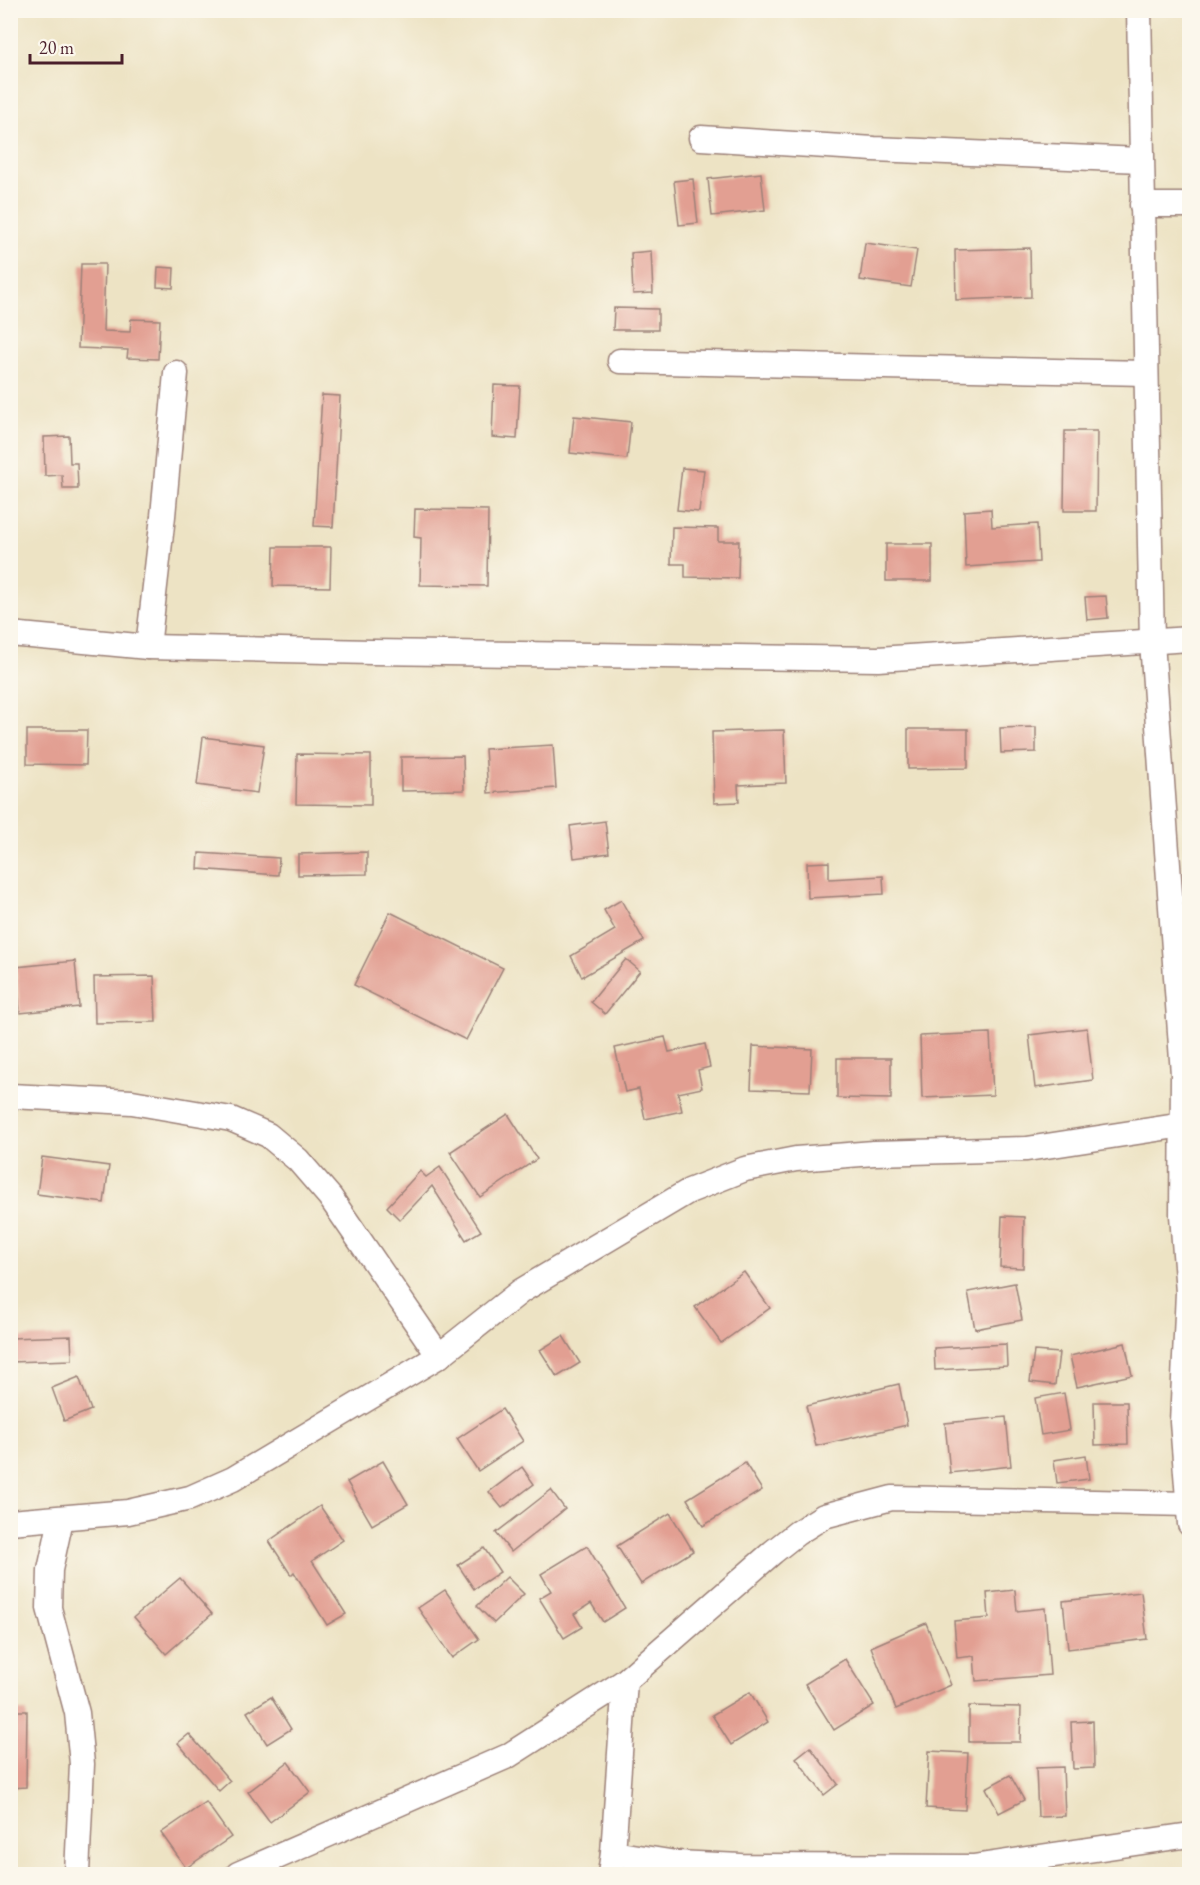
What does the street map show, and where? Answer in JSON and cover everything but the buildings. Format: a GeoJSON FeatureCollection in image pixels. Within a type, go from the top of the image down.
{"type":"FeatureCollection","features":[{"type":"Feature","properties":{"kind":"street"},"geometry":{"type":"LineString","coordinates":[[237,1875],[508,1756],[625,1681],[773,1552],[824,1516],[892,1498],[1189,1511],[1182,1422],[1188,1292],[1182,1215],[1186,1074],[1152,642],[1139,10]]}},
{"type":"Feature","properties":{"kind":"street"},"geometry":{"type":"LineString","coordinates":[[701,138],[874,149],[1141,160]]}},
{"type":"Feature","properties":{"kind":"street"},"geometry":{"type":"LineString","coordinates":[[1142,205],[1190,204]]}},
{"type":"Feature","properties":{"kind":"street"},"geometry":{"type":"LineString","coordinates":[[620,362],[1145,373]]}},
{"type":"Feature","properties":{"kind":"street"},"geometry":{"type":"LineString","coordinates":[[148,647],[176,373]]}},
{"type":"Feature","properties":{"kind":"street"},"geometry":{"type":"LineString","coordinates":[[10,634],[148,647],[878,659],[1190,639]]}},
{"type":"Feature","properties":{"kind":"street"},"geometry":{"type":"LineString","coordinates":[[10,1096],[132,1102],[231,1119],[268,1135],[298,1160],[330,1197],[439,1356]]}},
{"type":"Feature","properties":{"kind":"street"},"geometry":{"type":"LineString","coordinates":[[10,1522],[128,1512],[190,1498],[233,1479],[439,1356],[521,1291],[689,1191],[745,1170],[796,1159],[874,1153],[957,1153],[1027,1149],[1183,1125]]}},
{"type":"Feature","properties":{"kind":"street"},"geometry":{"type":"LineString","coordinates":[[61,1519],[50,1570],[49,1608],[77,1713],[82,1764],[77,1875]]}},
{"type":"Feature","properties":{"kind":"street"},"geometry":{"type":"LineString","coordinates":[[625,1681],[612,1864],[676,1863],[974,1871],[1190,1835]]}}]}
